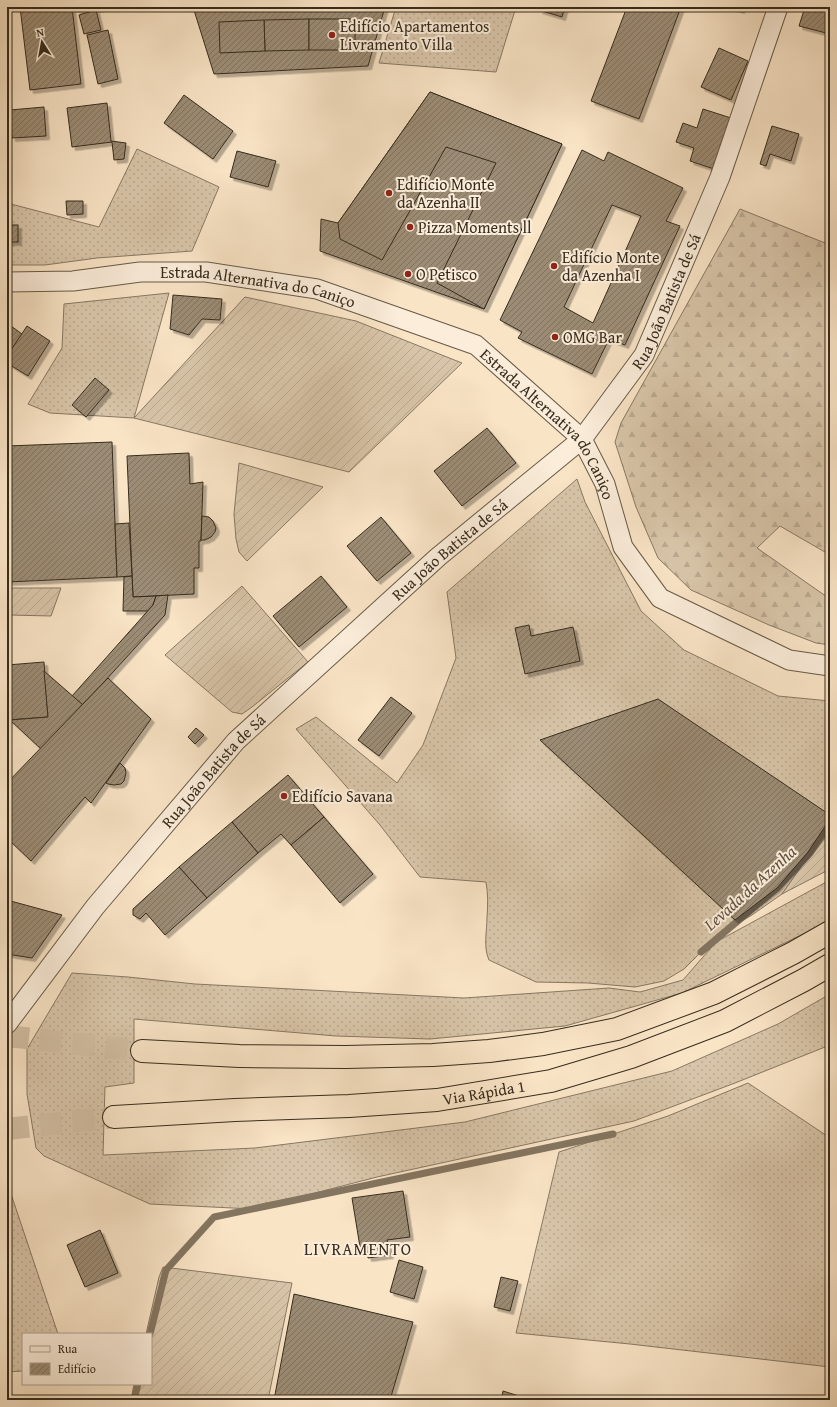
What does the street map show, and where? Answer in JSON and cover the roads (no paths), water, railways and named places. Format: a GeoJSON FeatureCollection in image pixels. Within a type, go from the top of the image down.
{"type":"FeatureCollection","features":[{"type":"Feature","properties":{"kind":"highway"},"geometry":{"type":"LineString","coordinates":[[142,1051],[239,1056],[346,1057],[481,1052],[543,1044],[618,1029],[714,993],[793,953],[830,932]]}},
{"type":"Feature","properties":{"kind":"highway","name":"Via Rápida 1"},"geometry":{"type":"LineString","coordinates":[[114,1117],[235,1110],[349,1106],[438,1100],[551,1081],[631,1057],[725,1021],[830,965]]}},
{"type":"Feature","properties":{"kind":"street","name":"Rua João Batista de Sá"},"geometry":{"type":"LineString","coordinates":[[7,1024],[95,907],[236,741],[438,557],[582,440],[644,355],[720,178],[778,7]]}},
{"type":"Feature","properties":{"kind":"street","name":"Estrada Alternativa do Caniço"},"geometry":{"type":"LineString","coordinates":[[7,282],[73,281],[140,272],[206,272],[317,289],[476,345],[582,440],[605,484],[623,547],[660,598],[789,660],[830,666]]}},
{"type":"Feature","properties":{"kind":"waterway","name":"Levada da Azenha"},"geometry":{"type":"LineString","coordinates":[[701,952],[777,888],[810,853],[830,826]]}},
{"type":"Feature","properties":{"kind":"waterway"},"geometry":{"type":"LineString","coordinates":[[150,1333],[166,1270],[214,1217],[613,1134]]}},
{"type":"Feature","properties":{"kind":"waterway"},"geometry":{"type":"LineString","coordinates":[[134,1400],[138,1385]]}},
{"type":"Feature","properties":{"kind":"tunnel"},"geometry":{"type":"LineString","coordinates":[[7,1036],[142,1051]]}},
{"type":"Feature","properties":{"kind":"tunnel"},"geometry":{"type":"LineString","coordinates":[[7,1129],[114,1117]]}},
{"type":"Feature","properties":{"kind":"place","name":"Edifício Apartamentos Livramento Villa"},"geometry":{"type":"Point","coordinates":[332,35]}},
{"type":"Feature","properties":{"kind":"place","name":"Edifício Monte da Azenha II"},"geometry":{"type":"Point","coordinates":[389,193]}},
{"type":"Feature","properties":{"kind":"place","name":"Pizza Moments ll"},"geometry":{"type":"Point","coordinates":[410,227]}},
{"type":"Feature","properties":{"kind":"place","name":"Edifício Monte da Azenha I"},"geometry":{"type":"Point","coordinates":[554,266]}},
{"type":"Feature","properties":{"kind":"place","name":"O Petisco"},"geometry":{"type":"Point","coordinates":[408,274]}},
{"type":"Feature","properties":{"kind":"place","name":"OMG Bar"},"geometry":{"type":"Point","coordinates":[555,337]}},
{"type":"Feature","properties":{"kind":"place","name":"Edifício Savana"},"geometry":{"type":"Point","coordinates":[284,796]}},
{"type":"Feature","properties":{"kind":"district","name":"LIVRAMENTO"},"geometry":{"type":"Point","coordinates":[358,1249]}}]}
